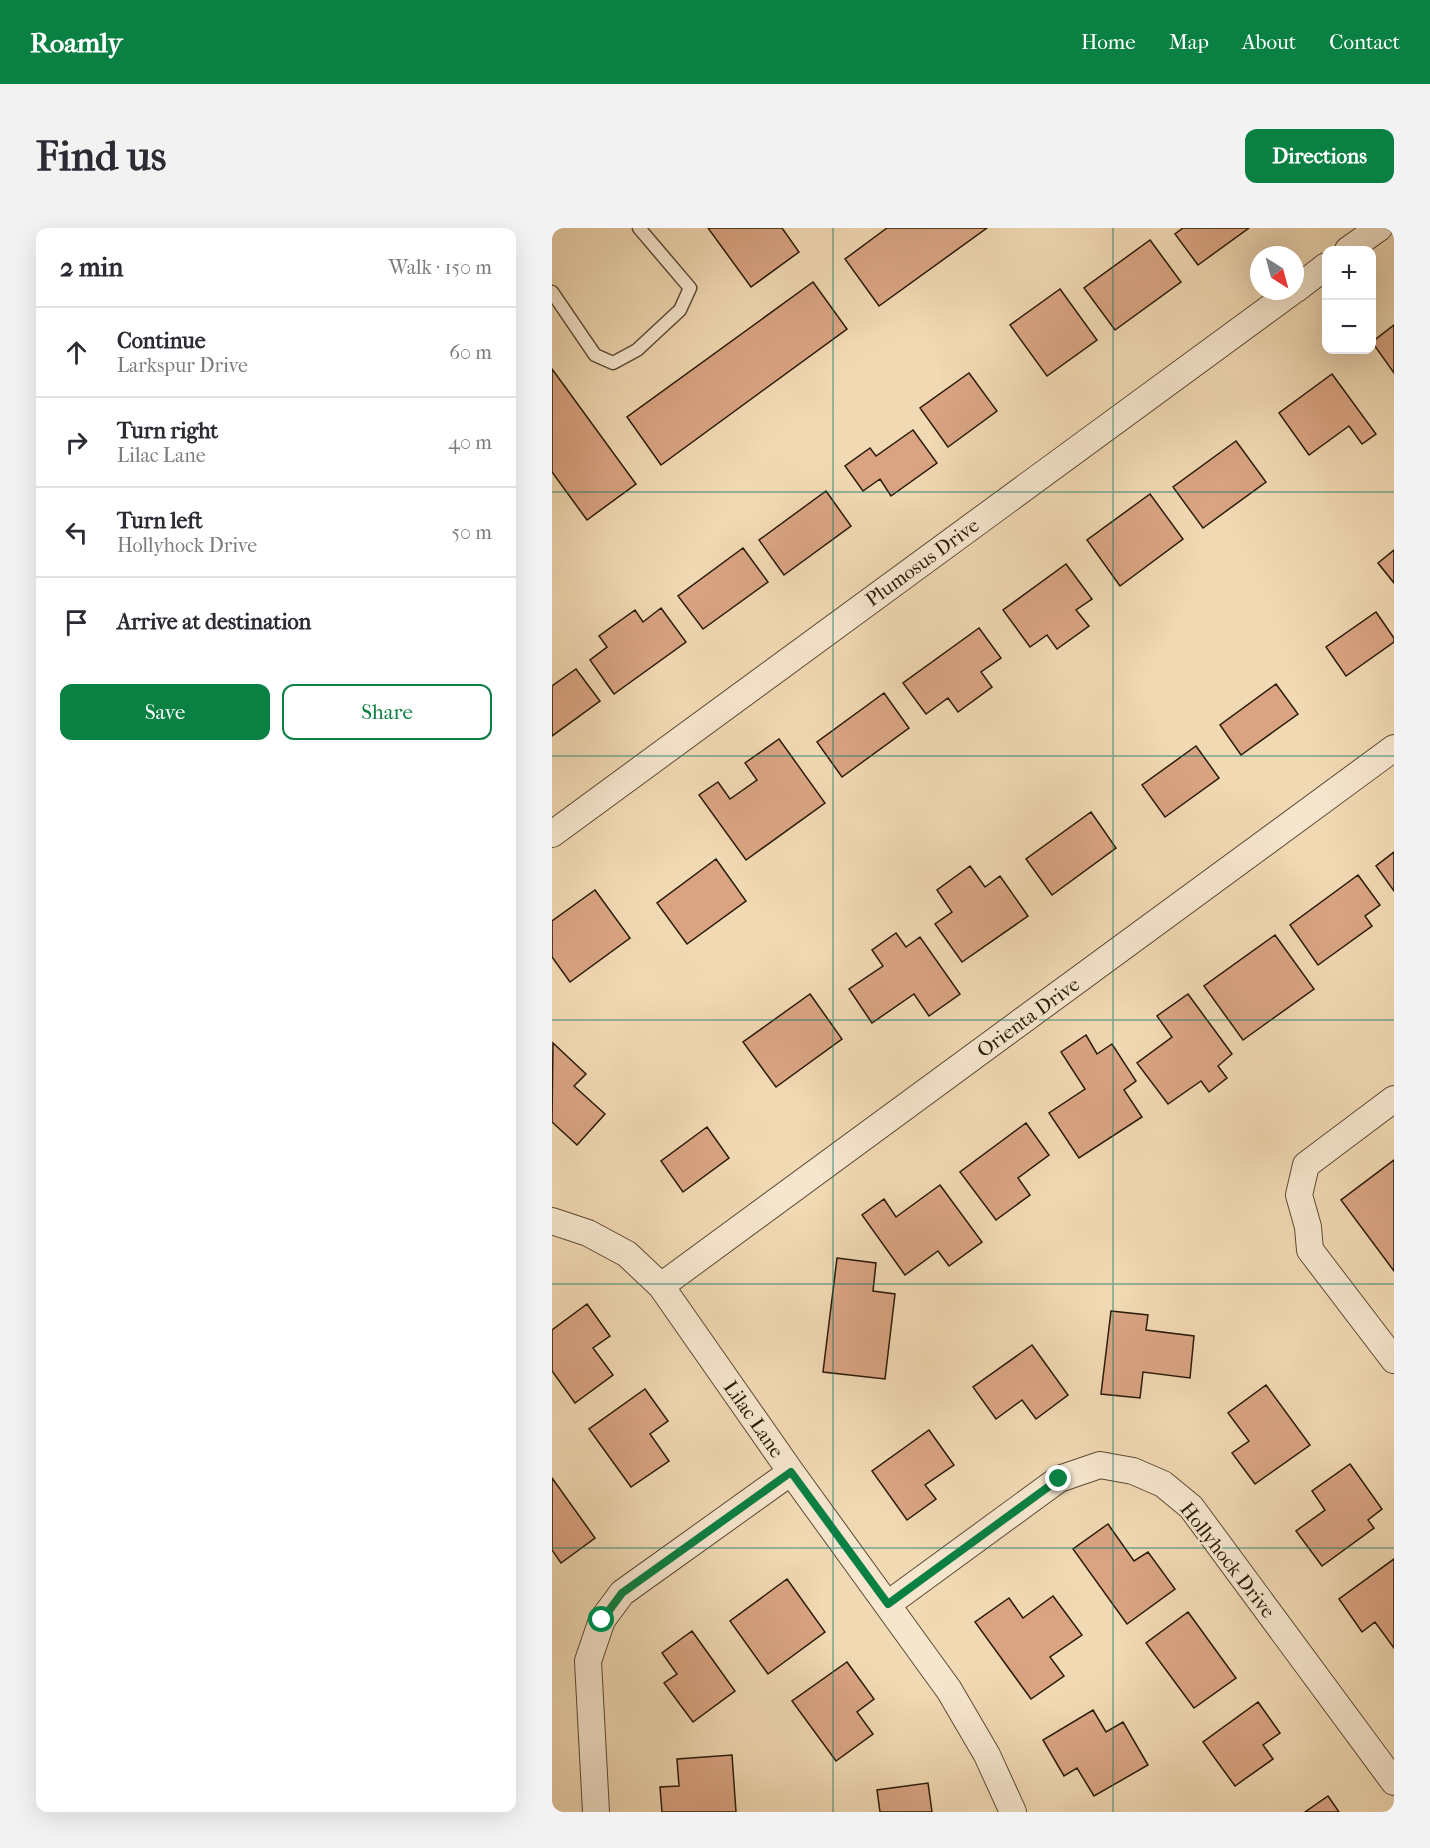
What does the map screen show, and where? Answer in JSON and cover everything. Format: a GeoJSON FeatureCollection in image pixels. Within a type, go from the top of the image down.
{"type":"FeatureCollection","features":[{"type":"Feature","properties":{"kind":"street"},"geometry":{"type":"LineString","coordinates":[[1354,246],[1379,228]]}},
{"type":"Feature","properties":{"kind":"street","name":"Plumosus Drive"},"geometry":{"type":"LineString","coordinates":[[1304,282],[1322,269]]}},
{"type":"Feature","properties":{"kind":"street","name":"Plumosus Drive"},"geometry":{"type":"LineString","coordinates":[[552,834],[1280,300]]}},
{"type":"Feature","properties":{"kind":"street","name":"Orienta Drive"},"geometry":{"type":"LineString","coordinates":[[661,1286],[1394,748]]}},
{"type":"Feature","properties":{"kind":"street"},"geometry":{"type":"LineString","coordinates":[[1394,1100],[1306,1165],[1299,1195],[1308,1227],[1310,1250],[1394,1360]]}},
{"type":"Feature","properties":{"kind":"street","name":"Lilac Lane"},"geometry":{"type":"LineString","coordinates":[[552,1221],[588,1233],[627,1254],[661,1286],[791,1472],[949,1690],[987,1755],[1013,1812]]}},
{"type":"Feature","properties":{"kind":"street","name":"Hollyhock Drive"},"geometry":{"type":"LineString","coordinates":[[888,1604],[1059,1479],[1100,1465],[1133,1471],[1162,1484],[1191,1507],[1394,1782]]}},
{"type":"Feature","properties":{"kind":"street"},"geometry":{"type":"LineString","coordinates":[[596,1812],[588,1661],[602,1620],[622,1593],[791,1472]]}},
{"type":"Feature","properties":{"kind":"lane"},"geometry":{"type":"LineString","coordinates":[[552,292],[595,355],[613,363],[637,350],[680,310],[690,288],[639,228]]}},
{"type":"Feature","properties":{"kind":"building"},"geometry":{"type":"Polygon","coordinates":[[[708,228],[782,228],[799,252],[751,287],[708,228]]]}},
{"type":"Feature","properties":{"kind":"building"},"geometry":{"type":"Polygon","coordinates":[[[887,228],[987,228],[879,306],[845,259],[887,228]]]}},
{"type":"Feature","properties":{"kind":"building"},"geometry":{"type":"Polygon","coordinates":[[[1183,228],[1249,228],[1198,265],[1175,234],[1183,228]]]}},
{"type":"Feature","properties":{"kind":"building"},"geometry":{"type":"Polygon","coordinates":[[[1150,240],[1181,282],[1115,330],[1084,288],[1150,240]]]}},
{"type":"Feature","properties":{"kind":"building"},"geometry":{"type":"Polygon","coordinates":[[[813,282],[847,329],[661,465],[627,417],[813,282]]]}},
{"type":"Feature","properties":{"kind":"building"},"geometry":{"type":"Polygon","coordinates":[[[1060,289],[1097,340],[1047,376],[1010,325],[1060,289]]]}},
{"type":"Feature","properties":{"kind":"building"},"geometry":{"type":"Polygon","coordinates":[[[1394,325],[1394,373],[1376,348],[1376,339],[1394,325]]]}},
{"type":"Feature","properties":{"kind":"building"},"geometry":{"type":"Polygon","coordinates":[[[552,369],[636,484],[587,520],[552,472],[552,369]]]}},
{"type":"Feature","properties":{"kind":"building"},"geometry":{"type":"Polygon","coordinates":[[[969,373],[997,411],[948,447],[920,408],[969,373]]]}},
{"type":"Feature","properties":{"kind":"building"},"geometry":{"type":"Polygon","coordinates":[[[1332,374],[1376,434],[1362,444],[1349,426],[1309,455],[1279,413],[1332,374]]]}},
{"type":"Feature","properties":{"kind":"building"},"geometry":{"type":"Polygon","coordinates":[[[913,430],[937,463],[891,496],[880,479],[863,491],[845,466],[870,448],[876,456],[913,430]]]}},
{"type":"Feature","properties":{"kind":"building"},"geometry":{"type":"Polygon","coordinates":[[[1236,441],[1266,482],[1203,528],[1173,487],[1236,441]]]}},
{"type":"Feature","properties":{"kind":"building"},"geometry":{"type":"Polygon","coordinates":[[[826,491],[851,526],[784,575],[759,540],[826,491]]]}},
{"type":"Feature","properties":{"kind":"building"},"geometry":{"type":"Polygon","coordinates":[[[1150,494],[1183,539],[1120,586],[1087,540],[1150,494]]]}},
{"type":"Feature","properties":{"kind":"building"},"geometry":{"type":"Polygon","coordinates":[[[743,548],[768,582],[703,629],[678,596],[743,548]]]}},
{"type":"Feature","properties":{"kind":"building"},"geometry":{"type":"Polygon","coordinates":[[[1394,550],[1394,583],[1378,563],[1394,550]]]}},
{"type":"Feature","properties":{"kind":"building"},"geometry":{"type":"Polygon","coordinates":[[[1066,564],[1092,599],[1076,610],[1089,626],[1057,649],[1047,635],[1030,647],[1003,610],[1066,564]]]}},
{"type":"Feature","properties":{"kind":"building"},"geometry":{"type":"Polygon","coordinates":[[[661,608],[686,642],[614,694],[590,660],[607,647],[599,636],[635,610],[643,622],[661,608]]]}},
{"type":"Feature","properties":{"kind":"building"},"geometry":{"type":"Polygon","coordinates":[[[1376,612],[1394,638],[1394,642],[1346,676],[1326,647],[1376,612]]]}},
{"type":"Feature","properties":{"kind":"building"},"geometry":{"type":"Polygon","coordinates":[[[979,628],[1001,658],[981,672],[992,687],[958,712],[948,698],[926,714],[903,683],[979,628]]]}},
{"type":"Feature","properties":{"kind":"building"},"geometry":{"type":"Polygon","coordinates":[[[576,669],[600,701],[552,736],[552,686],[576,669]]]}},
{"type":"Feature","properties":{"kind":"building"},"geometry":{"type":"Polygon","coordinates":[[[1276,684],[1298,714],[1241,755],[1220,725],[1276,684]]]}},
{"type":"Feature","properties":{"kind":"building"},"geometry":{"type":"Polygon","coordinates":[[[884,693],[909,728],[842,777],[817,742],[884,693]]]}},
{"type":"Feature","properties":{"kind":"building"},"geometry":{"type":"Polygon","coordinates":[[[779,739],[825,803],[746,860],[699,795],[718,782],[730,799],[757,780],[745,763],[779,739]]]}},
{"type":"Feature","properties":{"kind":"building"},"geometry":{"type":"Polygon","coordinates":[[[1196,746],[1219,778],[1165,817],[1142,785],[1196,746]]]}},
{"type":"Feature","properties":{"kind":"building"},"geometry":{"type":"Polygon","coordinates":[[[1091,812],[1116,848],[1052,895],[1026,859],[1091,812]]]}},
{"type":"Feature","properties":{"kind":"building"},"geometry":{"type":"Polygon","coordinates":[[[1394,852],[1394,891],[1376,866],[1394,852]]]}},
{"type":"Feature","properties":{"kind":"building"},"geometry":{"type":"Polygon","coordinates":[[[716,859],[746,901],[687,944],[657,903],[716,859]]]}},
{"type":"Feature","properties":{"kind":"building"},"geometry":{"type":"Polygon","coordinates":[[[970,866],[985,887],[1000,876],[1028,916],[962,962],[935,924],[952,912],[937,890],[970,866]]]}},
{"type":"Feature","properties":{"kind":"building"},"geometry":{"type":"Polygon","coordinates":[[[1358,875],[1380,905],[1365,916],[1372,926],[1318,965],[1290,925],[1358,875]]]}},
{"type":"Feature","properties":{"kind":"building"},"geometry":{"type":"Polygon","coordinates":[[[595,890],[630,938],[570,982],[552,957],[552,921],[595,890]]]}},
{"type":"Feature","properties":{"kind":"building"},"geometry":{"type":"Polygon","coordinates":[[[896,933],[906,947],[920,937],[960,994],[929,1016],[914,994],[872,1023],[849,989],[883,966],[872,950],[896,933]]]}},
{"type":"Feature","properties":{"kind":"building"},"geometry":{"type":"Polygon","coordinates":[[[1275,935],[1314,989],[1243,1040],[1204,986],[1275,935]]]}},
{"type":"Feature","properties":{"kind":"building"},"geometry":{"type":"Polygon","coordinates":[[[810,994],[842,1039],[776,1087],[743,1042],[810,994]]]}},
{"type":"Feature","properties":{"kind":"building"},"geometry":{"type":"Polygon","coordinates":[[[1188,994],[1232,1054],[1218,1066],[1227,1078],[1209,1092],[1201,1081],[1168,1104],[1137,1063],[1172,1037],[1157,1016],[1188,994]]]}},
{"type":"Feature","properties":{"kind":"building"},"geometry":{"type":"Polygon","coordinates":[[[1086,1035],[1097,1054],[1112,1044],[1136,1081],[1124,1090],[1142,1117],[1079,1158],[1049,1113],[1085,1089],[1061,1052],[1086,1035]]]}},
{"type":"Feature","properties":{"kind":"building"},"geometry":{"type":"Polygon","coordinates":[[[553,1043],[586,1074],[574,1086],[605,1114],[577,1145],[552,1122],[553,1043]]]}},
{"type":"Feature","properties":{"kind":"building"},"geometry":{"type":"Polygon","coordinates":[[[1026,1123],[1049,1155],[1018,1178],[1030,1195],[996,1220],[960,1172],[1026,1123]]]}},
{"type":"Feature","properties":{"kind":"building"},"geometry":{"type":"Polygon","coordinates":[[[707,1127],[729,1158],[683,1192],[661,1161],[707,1127]]]}},
{"type":"Feature","properties":{"kind":"building"},"geometry":{"type":"Polygon","coordinates":[[[1394,1160],[1394,1271],[1341,1200],[1394,1160]]]}},
{"type":"Feature","properties":{"kind":"building"},"geometry":{"type":"Polygon","coordinates":[[[940,1185],[982,1242],[949,1266],[938,1251],[905,1275],[862,1215],[884,1199],[896,1217],[940,1185]]]}},
{"type":"Feature","properties":{"kind":"building"},"geometry":{"type":"Polygon","coordinates":[[[837,1258],[876,1263],[873,1291],[895,1294],[885,1379],[823,1372],[837,1258]]]}},
{"type":"Feature","properties":{"kind":"building"},"geometry":{"type":"Polygon","coordinates":[[[587,1304],[610,1336],[593,1348],[613,1375],[575,1403],[552,1371],[552,1330],[587,1304]]]}},
{"type":"Feature","properties":{"kind":"building"},"geometry":{"type":"Polygon","coordinates":[[[1111,1311],[1148,1315],[1146,1330],[1194,1336],[1190,1378],[1143,1372],[1140,1398],[1101,1394],[1111,1311]]]}},
{"type":"Feature","properties":{"kind":"building"},"geometry":{"type":"Polygon","coordinates":[[[1032,1345],[1068,1395],[1036,1419],[1022,1400],[996,1419],[973,1387],[1032,1345]]]}},
{"type":"Feature","properties":{"kind":"building"},"geometry":{"type":"Polygon","coordinates":[[[1266,1385],[1310,1445],[1255,1484],[1232,1453],[1249,1441],[1228,1413],[1266,1385]]]}},
{"type":"Feature","properties":{"kind":"building"},"geometry":{"type":"Polygon","coordinates":[[[645,1389],[668,1421],[650,1434],[669,1461],[631,1487],[589,1429],[645,1389]]]}},
{"type":"Feature","properties":{"kind":"building"},"geometry":{"type":"Polygon","coordinates":[[[929,1430],[954,1465],[925,1485],[936,1499],[907,1520],[872,1471],[929,1430]]]}},
{"type":"Feature","properties":{"kind":"building"},"geometry":{"type":"Polygon","coordinates":[[[1350,1464],[1382,1509],[1368,1520],[1374,1528],[1322,1566],[1296,1531],[1325,1510],[1312,1491],[1350,1464]]]}},
{"type":"Feature","properties":{"kind":"building"},"geometry":{"type":"Polygon","coordinates":[[[552,1478],[595,1538],[561,1563],[552,1550],[552,1478]]]}},
{"type":"Feature","properties":{"kind":"building"},"geometry":{"type":"Polygon","coordinates":[[[1108,1524],[1134,1561],[1148,1552],[1175,1589],[1127,1624],[1073,1549],[1108,1524]]]}},
{"type":"Feature","properties":{"kind":"building"},"geometry":{"type":"Polygon","coordinates":[[[1394,1559],[1394,1648],[1375,1622],[1362,1632],[1339,1599],[1394,1559]]]}},
{"type":"Feature","properties":{"kind":"building"},"geometry":{"type":"Polygon","coordinates":[[[787,1579],[825,1632],[768,1674],[730,1621],[787,1579]]]}},
{"type":"Feature","properties":{"kind":"building"},"geometry":{"type":"Polygon","coordinates":[[[1053,1596],[1082,1635],[1050,1657],[1064,1676],[1031,1699],[975,1622],[1009,1598],[1023,1618],[1053,1596]]]}},
{"type":"Feature","properties":{"kind":"building"},"geometry":{"type":"Polygon","coordinates":[[[1188,1612],[1236,1678],[1194,1708],[1146,1643],[1188,1612]]]}},
{"type":"Feature","properties":{"kind":"building"},"geometry":{"type":"Polygon","coordinates":[[[692,1631],[735,1691],[693,1722],[664,1683],[677,1674],[662,1653],[692,1631]]]}},
{"type":"Feature","properties":{"kind":"building"},"geometry":{"type":"Polygon","coordinates":[[[847,1662],[874,1699],[857,1712],[873,1734],[836,1761],[792,1701],[847,1662]]]}},
{"type":"Feature","properties":{"kind":"building"},"geometry":{"type":"Polygon","coordinates":[[[1258,1702],[1280,1733],[1263,1745],[1273,1759],[1235,1786],[1203,1742],[1258,1702]]]}},
{"type":"Feature","properties":{"kind":"building"},"geometry":{"type":"Polygon","coordinates":[[[1093,1710],[1106,1732],[1123,1722],[1148,1765],[1094,1796],[1077,1768],[1064,1776],[1043,1740],[1093,1710]]]}},
{"type":"Feature","properties":{"kind":"building"},"geometry":{"type":"Polygon","coordinates":[[[732,1755],[736,1812],[662,1812],[660,1787],[679,1786],[677,1759],[732,1755]]]}},
{"type":"Feature","properties":{"kind":"building"},"geometry":{"type":"Polygon","coordinates":[[[928,1783],[932,1812],[880,1812],[877,1790],[928,1783]]]}},
{"type":"Feature","properties":{"kind":"building"},"geometry":{"type":"Polygon","coordinates":[[[1328,1796],[1339,1812],[1305,1812],[1328,1796]]]}},
{"type":"Feature","properties":{"kind":"route"},"geometry":{"type":"LineString","coordinates":[[602,1620],[622,1593],[791,1472],[888,1604],[1059,1479]]}}]}
